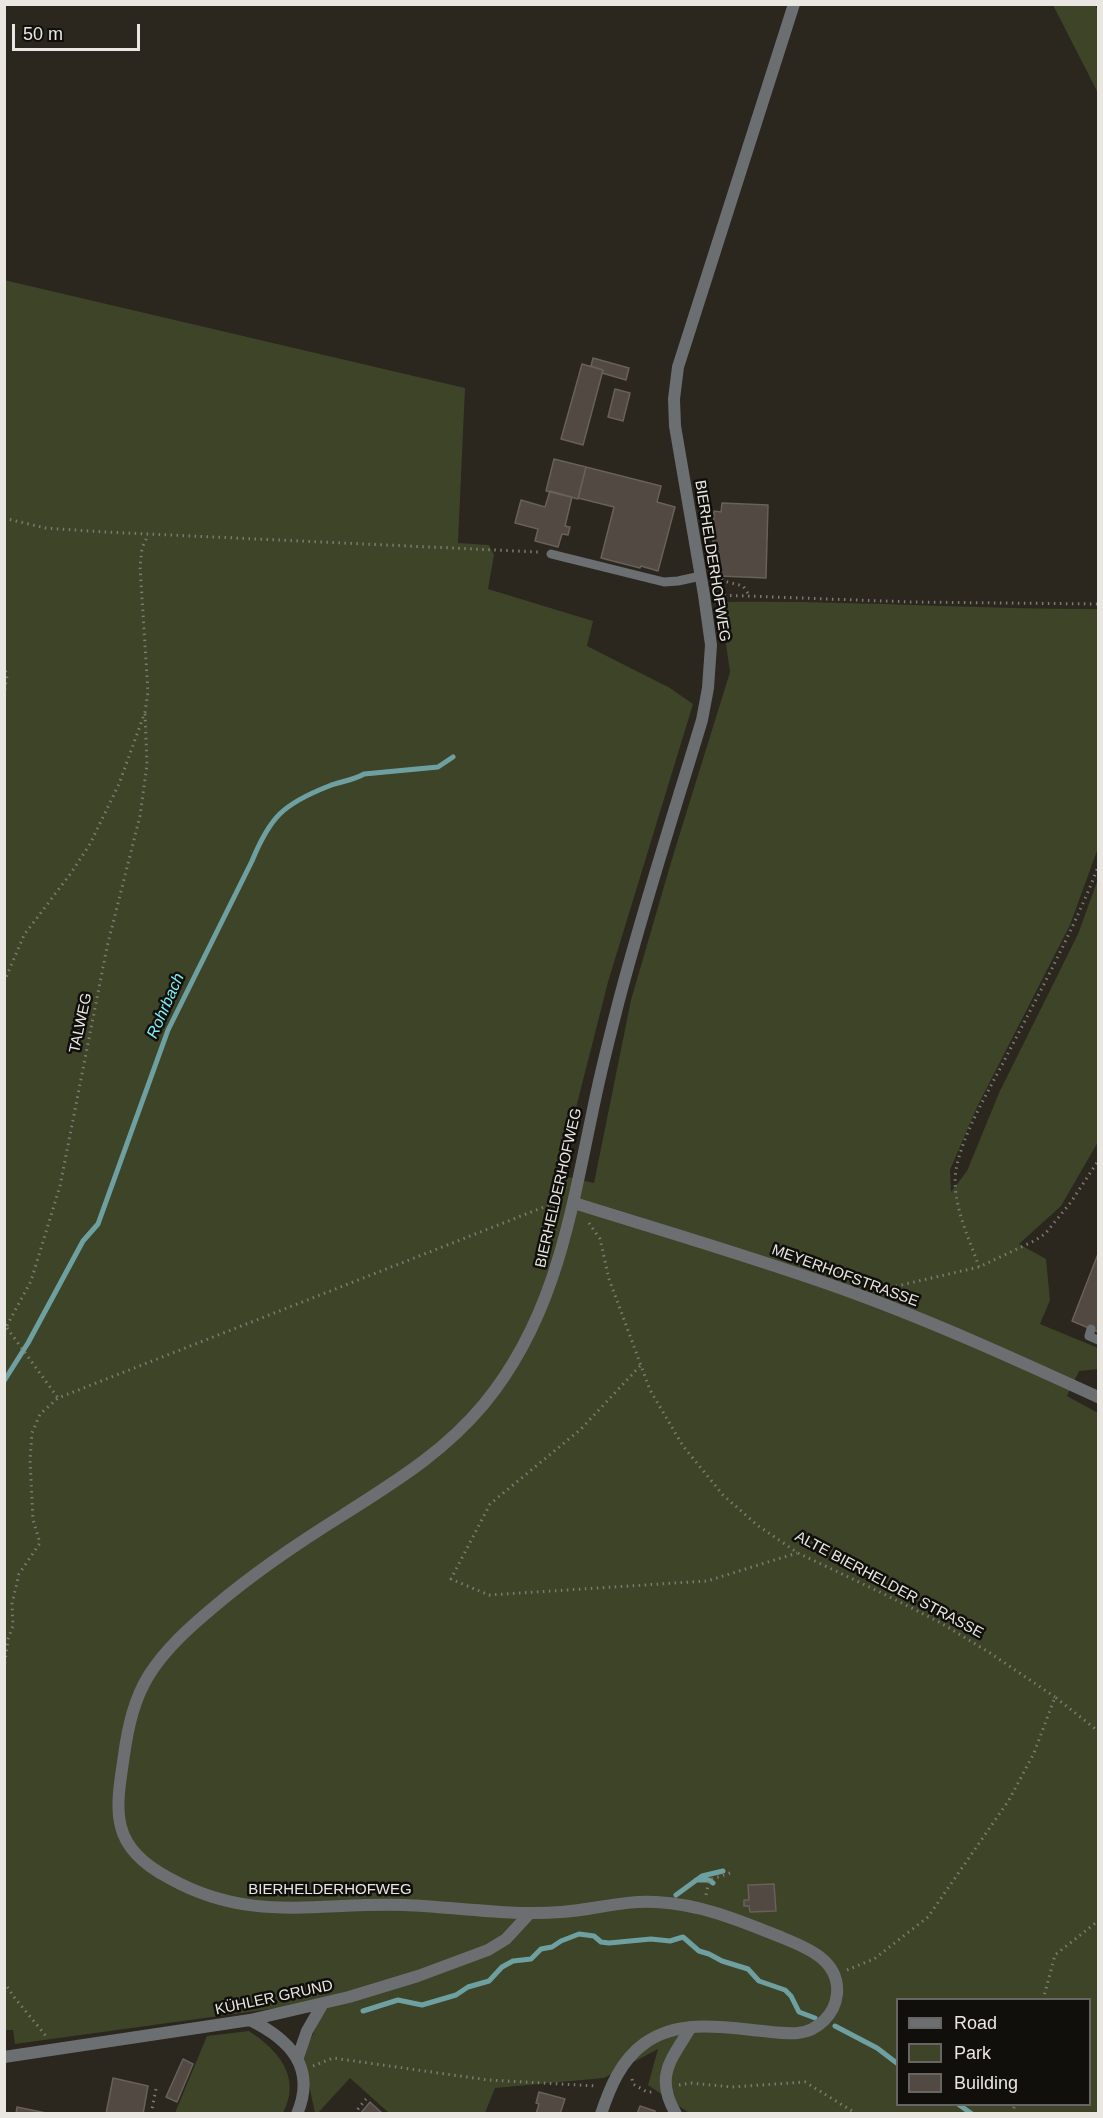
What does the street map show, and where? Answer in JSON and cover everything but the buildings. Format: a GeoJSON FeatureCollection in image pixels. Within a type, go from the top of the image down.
{"type":"FeatureCollection","features":[{"type":"Feature","properties":{"kind":"street","name":"BIERHELDERHOFWEG"},"geometry":{"type":"LineString","coordinates":[[794,4],[685,345],[676,381],[675,426],[704,595],[711,645],[711,665],[705,709],[627,971],[593,1108],[574,1203],[556,1269],[534,1324],[502,1379],[457,1433],[420,1465],[289,1550],[237,1588],[189,1629],[156,1664],[140,1691],[131,1719],[119,1803],[122,1831],[128,1844],[144,1861],[180,1884],[232,1903],[264,1908],[397,1905],[530,1913],[564,1912],[642,1901],[674,1903],[703,1908],[730,1917],[808,1949],[822,1958],[833,1972]]}},
{"type":"Feature","properties":{"kind":"street","name":"MEYERHOFSTRASSE"},"geometry":{"type":"LineString","coordinates":[[574,1203],[771,1264],[869,1299],[1006,1354],[1098,1397]]}},
{"type":"Feature","properties":{"kind":"street","name":"KÜHLER GRUND"},"geometry":{"type":"LineString","coordinates":[[4,2056],[250,2020],[322,2004],[418,1976],[488,1950],[506,1939],[530,1913]]}},
{"type":"Feature","properties":{"kind":"street"},"geometry":{"type":"LineString","coordinates":[[601,2114],[611,2086],[628,2058],[645,2044],[670,2031],[691,2027],[715,2027],[796,2034],[819,2025],[833,2008],[837,1987],[833,1972]]}},
{"type":"Feature","properties":{"kind":"street"},"geometry":{"type":"LineString","coordinates":[[298,2057],[304,2039],[322,2004]]}},
{"type":"Feature","properties":{"kind":"street"},"geometry":{"type":"LineString","coordinates":[[250,2020],[277,2035],[298,2057],[303,2091],[297,2114]]}},
{"type":"Feature","properties":{"kind":"street"},"geometry":{"type":"LineString","coordinates":[[671,2110],[666,2091],[667,2070],[691,2027]]}},
{"type":"Feature","properties":{"kind":"lane"},"geometry":{"type":"LineString","coordinates":[[551,554],[664,582],[701,576]]}},
{"type":"Feature","properties":{"kind":"lane"},"geometry":{"type":"LineString","coordinates":[[1091,1329],[1089,1336],[1098,1340]]}},
{"type":"Feature","properties":{"kind":"path"},"geometry":{"type":"LineString","coordinates":[[4,527],[6,519],[45,528],[148,535],[551,554]]}},
{"type":"Feature","properties":{"kind":"path"},"geometry":{"type":"LineString","coordinates":[[4,982],[24,934],[71,873],[90,844],[119,783],[146,712],[148,693],[140,567],[142,548],[148,535]]}},
{"type":"Feature","properties":{"kind":"path"},"geometry":{"type":"LineString","coordinates":[[715,568],[717,577],[743,586],[749,595]]}},
{"type":"Feature","properties":{"kind":"path"},"geometry":{"type":"LineString","coordinates":[[704,595],[922,602],[1098,604]]}},
{"type":"Feature","properties":{"kind":"path"},"geometry":{"type":"LineString","coordinates":[[4,665],[7,676],[4,695]]}},
{"type":"Feature","properties":{"kind":"path","name":"TALWEG"},"geometry":{"type":"LineString","coordinates":[[6,1329],[31,1281],[60,1185],[107,947],[140,816],[147,765],[146,712]]}},
{"type":"Feature","properties":{"kind":"path"},"geometry":{"type":"LineString","coordinates":[[980,1267],[961,1213],[957,1195],[956,1170],[984,1099],[1079,915],[1098,867]]}},
{"type":"Feature","properties":{"kind":"path"},"geometry":{"type":"LineString","coordinates":[[869,1299],[886,1288],[980,1267],[1025,1247],[1045,1234],[1076,1196],[1098,1161]]}},
{"type":"Feature","properties":{"kind":"path"},"geometry":{"type":"LineString","coordinates":[[4,1670],[8,1639],[13,1626],[12,1604],[19,1574],[40,1543],[33,1520],[30,1460],[32,1433],[40,1414],[58,1398],[544,1207],[574,1203]]}},
{"type":"Feature","properties":{"kind":"path","name":"ALTE BIERHELDER STRASSE"},"geometry":{"type":"LineString","coordinates":[[574,1203],[600,1239],[609,1279],[640,1366],[664,1415],[683,1446],[723,1495],[758,1525],[798,1553],[941,1623],[1055,1697],[1098,1731]]}},
{"type":"Feature","properties":{"kind":"path"},"geometry":{"type":"LineString","coordinates":[[6,1329],[58,1398]]}},
{"type":"Feature","properties":{"kind":"path"},"geometry":{"type":"LineString","coordinates":[[640,1366],[581,1429],[490,1504],[451,1579],[489,1595],[696,1582],[707,1581],[798,1553]]}},
{"type":"Feature","properties":{"kind":"path"},"geometry":{"type":"LineString","coordinates":[[833,1972],[856,1968],[874,1959],[928,1917],[1009,1800],[1034,1753],[1055,1697]]}},
{"type":"Feature","properties":{"kind":"path"},"geometry":{"type":"LineString","coordinates":[[703,1908],[709,1880],[733,1872]]}},
{"type":"Feature","properties":{"kind":"path"},"geometry":{"type":"LineString","coordinates":[[1044,1998],[1055,1955],[1098,1921]]}},
{"type":"Feature","properties":{"kind":"path"},"geometry":{"type":"LineString","coordinates":[[4,1982],[57,2049]]}},
{"type":"Feature","properties":{"kind":"path"},"geometry":{"type":"LineString","coordinates":[[316,2065],[333,2058],[488,2080],[579,2086]]}},
{"type":"Feature","properties":{"kind":"path"},"geometry":{"type":"LineString","coordinates":[[611,2086],[632,2077],[633,2084],[647,2092],[666,2091],[690,2083],[732,2086],[805,2082],[857,2114]]}},
{"type":"Feature","properties":{"kind":"path"},"geometry":{"type":"LineString","coordinates":[[151,2114],[156,2089]]}},
{"type":"Feature","properties":{"kind":"path"},"geometry":{"type":"LineString","coordinates":[[354,2114],[366,2099]]}},
{"type":"Feature","properties":{"kind":"green space"},"geometry":{"type":"Polygon","coordinates":[[[1053,5],[1095,5],[1098,10],[1098,93],[1053,5]]]}},
{"type":"Feature","properties":{"kind":"green space"},"geometry":{"type":"Polygon","coordinates":[[[4,280],[465,388],[458,543],[489,545],[494,555],[488,589],[593,621],[587,646],[670,688],[693,704],[608,982],[559,1175],[594,1183],[631,1000],[730,672],[720,602],[1098,609],[1098,848],[1070,925],[977,1107],[950,1170],[951,1192],[967,1171],[999,1093],[1078,934],[1098,879],[1098,1142],[1061,1206],[1019,1244],[1046,1259],[1050,1300],[1040,1324],[1098,1348],[1098,1369],[1079,1371],[1067,1396],[1098,1413],[1098,2113],[689,2113],[648,2085],[658,2049],[604,2078],[495,2088],[485,2113],[389,2113],[350,2078],[318,2113],[315,2113],[303,2057],[324,2009],[285,2007],[15,2044],[13,2030],[5,2030],[4,280]]]}},
{"type":"Feature","properties":{"kind":"green space"},"geometry":{"type":"Polygon","coordinates":[[[249,2031],[278,2056],[284,2066],[290,2088],[283,2113],[175,2113],[207,2036],[249,2031]]]}},
{"type":"Feature","properties":{"kind":"waterway","name":"Rohrbach"},"geometry":{"type":"LineString","coordinates":[[4,1381],[28,1343],[83,1241],[98,1224],[168,1030],[272,823],[289,806],[333,784],[364,774],[438,767],[453,757]]}},
{"type":"Feature","properties":{"kind":"waterway"},"geometry":{"type":"LineString","coordinates":[[676,1895],[702,1876],[723,1871]]}},
{"type":"Feature","properties":{"kind":"waterway"},"geometry":{"type":"LineString","coordinates":[[696,1880],[709,1880],[713,1883]]}},
{"type":"Feature","properties":{"kind":"waterway"},"geometry":{"type":"LineString","coordinates":[[363,2011],[398,2000],[422,2005],[456,1995],[468,1987],[489,1981],[502,1967],[513,1961],[531,1959],[541,1949],[552,1947],[579,1934],[594,1936],[601,1942],[609,1943],[651,1939],[670,1941],[683,1937],[699,1951],[748,1969],[759,1981],[785,1990],[791,1996],[799,2012],[815,2018]]}},
{"type":"Feature","properties":{"kind":"waterway"},"geometry":{"type":"LineString","coordinates":[[835,2026],[877,2048],[896,2062]]}},
{"type":"Feature","properties":{"kind":"waterway"},"geometry":{"type":"LineString","coordinates":[[961,2106],[972,2114]]}}]}
